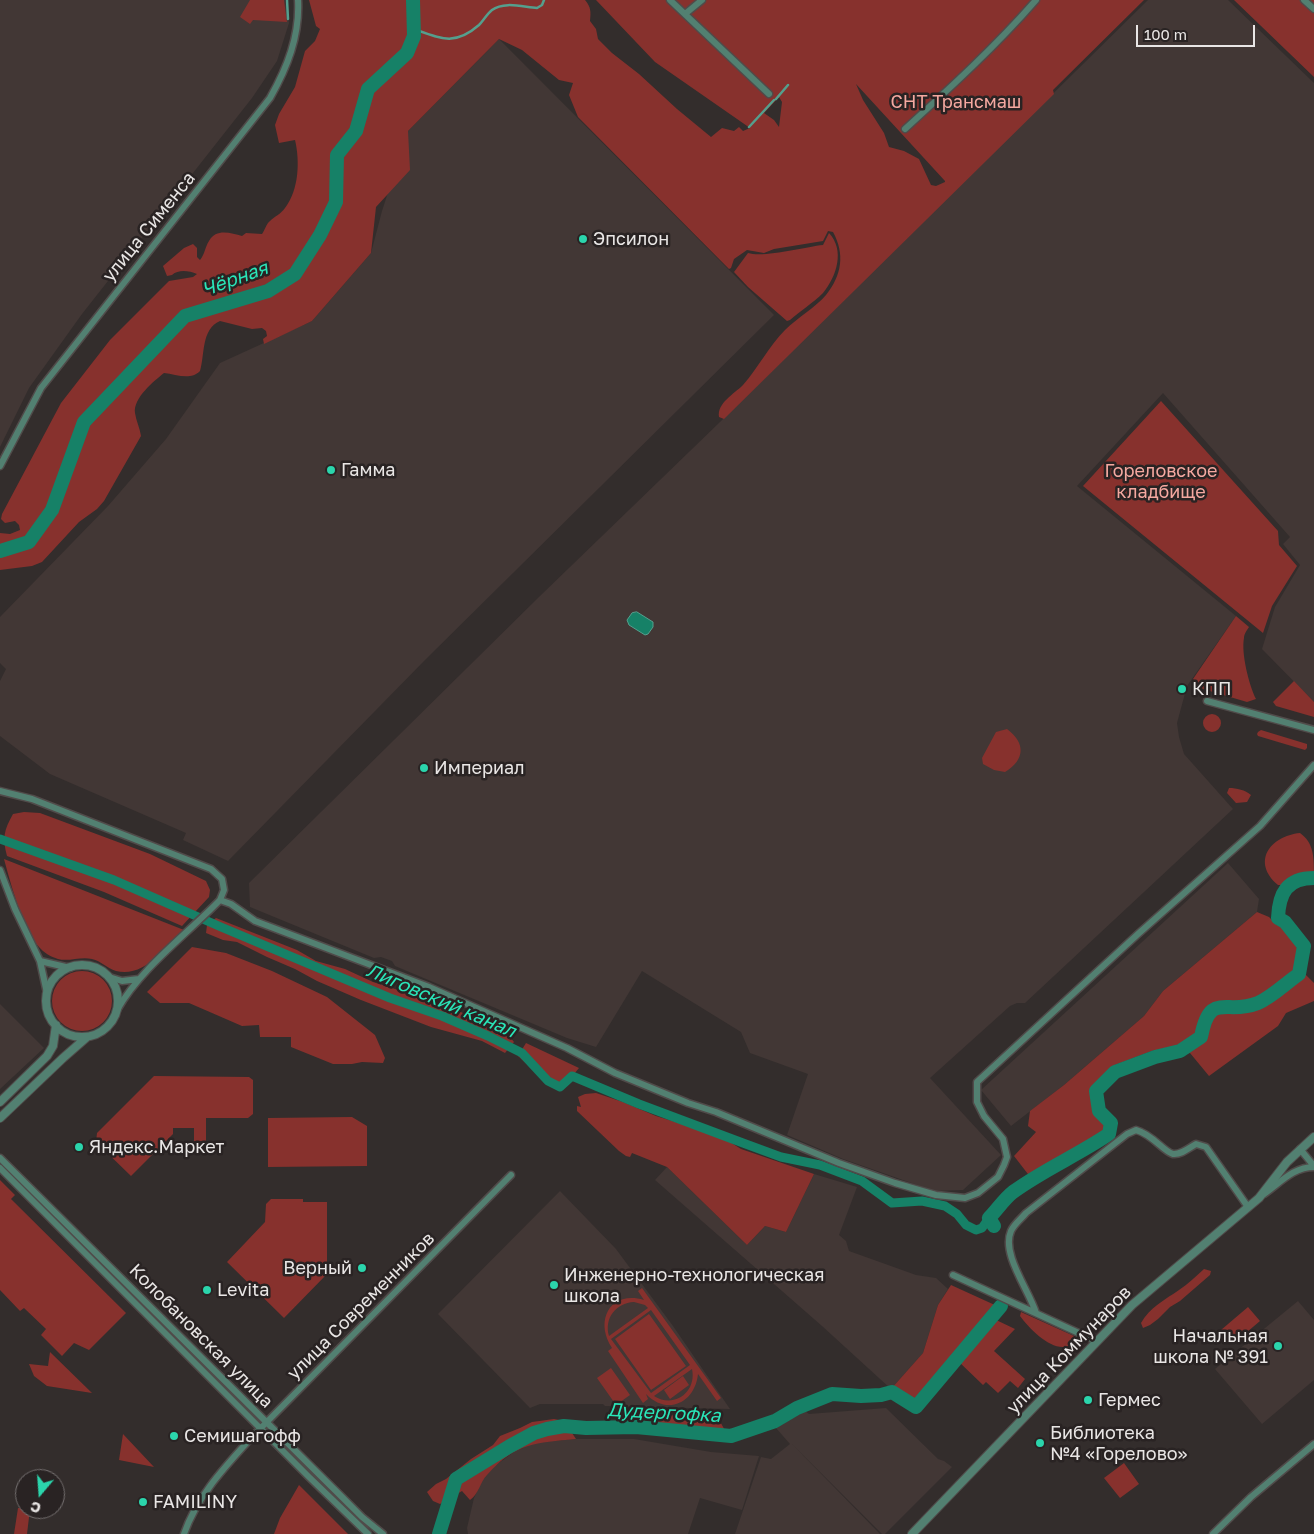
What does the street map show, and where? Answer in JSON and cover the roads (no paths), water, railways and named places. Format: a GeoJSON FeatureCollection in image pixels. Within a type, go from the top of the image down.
{"type":"FeatureCollection","features":[{"type":"Feature","properties":{"kind":"street","name":"улица Сименса"},"geometry":{"type":"LineString","coordinates":[[0,466],[41,388],[270,98],[284,72],[294,43],[298,0]]}},
{"type":"Feature","properties":{"kind":"street"},"geometry":{"type":"LineString","coordinates":[[670,0],[769,94]]}},
{"type":"Feature","properties":{"kind":"street"},"geometry":{"type":"LineString","coordinates":[[685,14],[702,0]]}},
{"type":"Feature","properties":{"kind":"street"},"geometry":{"type":"LineString","coordinates":[[905,129],[1020,19],[1036,0]]}},
{"type":"Feature","properties":{"kind":"street"},"geometry":{"type":"LineString","coordinates":[[1304,0],[1314,9]]}},
{"type":"Feature","properties":{"kind":"street"},"geometry":{"type":"LineString","coordinates":[[1207,701],[1314,730]]}},
{"type":"Feature","properties":{"kind":"street"},"geometry":{"type":"LineString","coordinates":[[220,900],[231,904],[255,921],[429,988],[567,1048],[615,1073],[688,1103],[716,1112],[895,1184],[936,1195],[965,1198],[978,1193],[998,1177],[1007,1157],[1003,1139],[984,1116],[977,1102],[977,1082],[1138,934],[1260,826],[1314,765]]}},
{"type":"Feature","properties":{"kind":"street"},"geometry":{"type":"LineString","coordinates":[[0,791],[32,799],[211,869],[220,875],[224,885],[223,895],[220,900],[139,979],[126,994],[106,1028],[87,1037],[0,1118]]}},
{"type":"Feature","properties":{"kind":"street"},"geometry":{"type":"LineString","coordinates":[[0,870],[15,909],[40,961],[51,1020],[67,1034],[87,1037]]}},
{"type":"Feature","properties":{"kind":"street"},"geometry":{"type":"LineString","coordinates":[[40,961],[70,968]]}},
{"type":"Feature","properties":{"kind":"street"},"geometry":{"type":"LineString","coordinates":[[47,992],[53,980],[64,970],[91,966],[109,977],[116,989],[117,1010]]}},
{"type":"Feature","properties":{"kind":"street"},"geometry":{"type":"LineString","coordinates":[[109,977],[122,981],[139,979]]}},
{"type":"Feature","properties":{"kind":"street"},"geometry":{"type":"LineString","coordinates":[[0,1102],[47,1056],[53,1046],[56,1025]]}},
{"type":"Feature","properties":{"kind":"street"},"geometry":{"type":"LineString","coordinates":[[1036,1313],[1032,1300],[1010,1255],[1010,1232],[1026,1213],[1127,1134],[1136,1130],[1144,1132],[1173,1154],[1180,1153],[1196,1144],[1206,1147],[1248,1207]]}},
{"type":"Feature","properties":{"kind":"street","name":"улица Коммунаров"},"geometry":{"type":"LineString","coordinates":[[1259,1198],[1286,1162],[1314,1137]]}},
{"type":"Feature","properties":{"kind":"street"},"geometry":{"type":"LineString","coordinates":[[1300,1149],[1314,1166]]}},
{"type":"Feature","properties":{"kind":"street","name":"Колобановская улица"},"geometry":{"type":"LineString","coordinates":[[0,1158],[362,1517],[383,1534]]}},
{"type":"Feature","properties":{"kind":"street","name":"улица Коммунаров"},"geometry":{"type":"LineString","coordinates":[[912,1534],[1132,1305],[1295,1170],[1314,1166]]}},
{"type":"Feature","properties":{"kind":"street","name":"Колобановская улица"},"geometry":{"type":"LineString","coordinates":[[0,1168],[368,1534]]}},
{"type":"Feature","properties":{"kind":"street","name":"улица Современников"},"geometry":{"type":"LineString","coordinates":[[184,1534],[193,1512],[222,1470],[261,1428],[511,1175]]}},
{"type":"Feature","properties":{"kind":"street"},"geometry":{"type":"LineString","coordinates":[[953,1275],[1096,1341]]}},
{"type":"Feature","properties":{"kind":"street"},"geometry":{"type":"LineString","coordinates":[[1213,1534],[1251,1497],[1314,1444]]}},
{"type":"Feature","properties":{"kind":"waterway"},"geometry":{"type":"LineString","coordinates":[[287,0],[288,19]]}},
{"type":"Feature","properties":{"kind":"waterway","name":"Чёрная"},"geometry":{"type":"LineString","coordinates":[[0,551],[29,542],[52,510],[84,422],[185,316],[268,291],[295,274],[320,235],[336,202],[337,155],[356,131],[368,89],[407,53],[414,36],[413,0]]}},
{"type":"Feature","properties":{"kind":"waterway"},"geometry":{"type":"LineString","coordinates":[[414,29],[440,38],[455,38],[470,32],[497,7],[514,5],[537,8],[542,5],[544,0]]}},
{"type":"Feature","properties":{"kind":"waterway"},"geometry":{"type":"LineString","coordinates":[[776,99],[788,85]]}},
{"type":"Feature","properties":{"kind":"waterway"},"geometry":{"type":"LineString","coordinates":[[749,127],[774,100]]}},
{"type":"Feature","properties":{"kind":"waterway","name":"Лиговский канал"},"geometry":{"type":"LineString","coordinates":[[0,839],[114,880],[390,998],[442,1016],[488,1036],[522,1053],[548,1081],[560,1087],[572,1076],[639,1104],[781,1157],[820,1165],[862,1181],[892,1203],[922,1201],[945,1206],[957,1214],[966,1225],[976,1230],[982,1228],[989,1218]]}},
{"type":"Feature","properties":{"kind":"waterway","name":"Дудергофка"},"geometry":{"type":"LineString","coordinates":[[994,1226],[989,1218],[1013,1192],[1109,1134],[1111,1123],[1099,1111],[1096,1091],[1115,1072],[1155,1057],[1180,1051],[1201,1037],[1209,1014],[1215,1009],[1258,1003],[1274,994],[1299,974],[1304,946],[1285,922],[1278,918],[1280,901],[1291,884],[1314,878]]}},
{"type":"Feature","properties":{"kind":"waterway","name":"Дудергофка"},"geometry":{"type":"LineString","coordinates":[[439,1534],[456,1479],[510,1446],[534,1433],[547,1429],[564,1426],[586,1428],[636,1427],[731,1436],[775,1421],[797,1408],[832,1394],[861,1396],[881,1395],[892,1392],[916,1407],[1001,1306]]}},
{"type":"Feature","properties":{"kind":"place","name":"Эпсилон"},"geometry":{"type":"Point","coordinates":[583,239]}},
{"type":"Feature","properties":{"kind":"place","name":"Гамма"},"geometry":{"type":"Point","coordinates":[331,470]}},
{"type":"Feature","properties":{"kind":"place","name":"КПП"},"geometry":{"type":"Point","coordinates":[1182,689]}},
{"type":"Feature","properties":{"kind":"place","name":"Империал"},"geometry":{"type":"Point","coordinates":[424,768]}},
{"type":"Feature","properties":{"kind":"place","name":"Яндекс.Маркет"},"geometry":{"type":"Point","coordinates":[79,1147]}},
{"type":"Feature","properties":{"kind":"place","name":"Верный"},"geometry":{"type":"Point","coordinates":[362,1268]}},
{"type":"Feature","properties":{"kind":"place","name":"Инженерно-технологическая школа"},"geometry":{"type":"Point","coordinates":[554,1285]}},
{"type":"Feature","properties":{"kind":"place","name":"Levita"},"geometry":{"type":"Point","coordinates":[207,1290]}},
{"type":"Feature","properties":{"kind":"place","name":"Начальная школа № 391"},"geometry":{"type":"Point","coordinates":[1278,1346]}},
{"type":"Feature","properties":{"kind":"place","name":"Гермес"},"geometry":{"type":"Point","coordinates":[1088,1400]}},
{"type":"Feature","properties":{"kind":"place","name":"Семишагофф"},"geometry":{"type":"Point","coordinates":[174,1436]}},
{"type":"Feature","properties":{"kind":"place","name":"Библиотека №4 «Горелово»"},"geometry":{"type":"Point","coordinates":[1040,1443]}},
{"type":"Feature","properties":{"kind":"place","name":"FAMILINY"},"geometry":{"type":"Point","coordinates":[143,1502]}},
{"type":"Feature","properties":{"kind":"park label","name":"СНТ Трансмаш"},"geometry":{"type":"Point","coordinates":[956,102]}},
{"type":"Feature","properties":{"kind":"park label","name":"Гореловское кладбище"},"geometry":{"type":"Point","coordinates":[1161,481]}}]}
